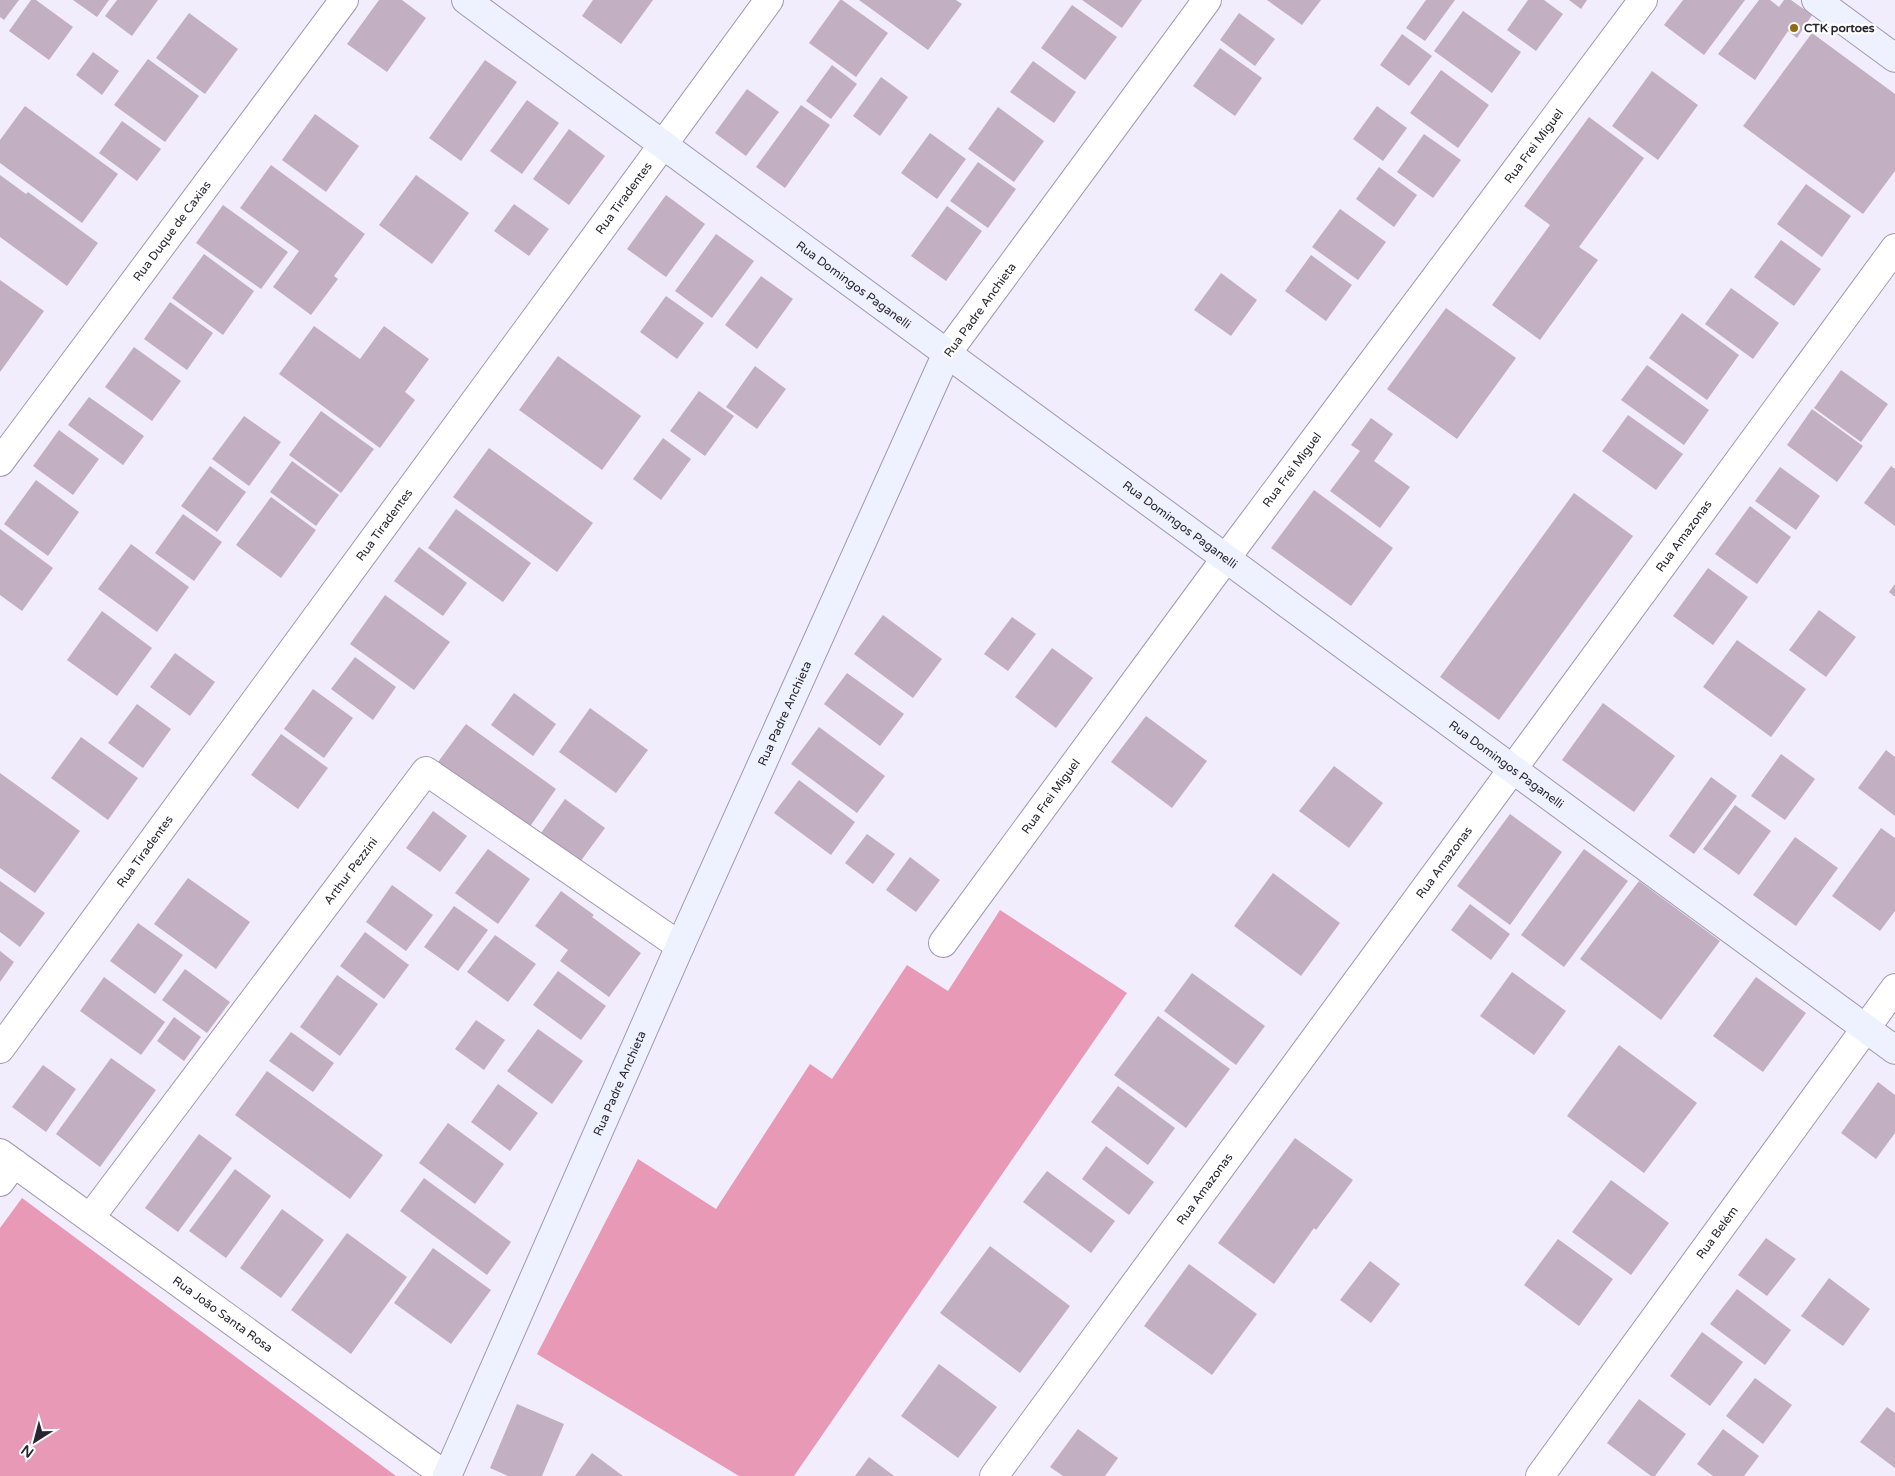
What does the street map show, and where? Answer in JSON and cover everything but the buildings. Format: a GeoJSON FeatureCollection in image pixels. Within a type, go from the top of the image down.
{"type":"FeatureCollection","features":[{"type":"Feature","properties":{"kind":"street","name":"Rua Duque de Caxias"},"geometry":{"type":"LineString","coordinates":[[0,462],[344,0]]}},
{"type":"Feature","properties":{"kind":"street","name":"Rua Domingos Paganelli"},"geometry":{"type":"LineString","coordinates":[[466,0],[1895,1050]]}},
{"type":"Feature","properties":{"kind":"street","name":"Rua Tiradentes"},"geometry":{"type":"LineString","coordinates":[[0,1049],[769,0]]}},
{"type":"Feature","properties":{"kind":"street","name":"Rua Padre Anchieta"},"geometry":{"type":"LineString","coordinates":[[446,1476],[680,946],[947,353],[1207,0]]}},
{"type":"Feature","properties":{"kind":"street","name":"Rua Frei Miguel"},"geometry":{"type":"LineString","coordinates":[[943,943],[1226,558],[1643,0]]}},
{"type":"Feature","properties":{"kind":"street"},"geometry":{"type":"LineString","coordinates":[[1816,0],[1895,58]]}},
{"type":"Feature","properties":{"kind":"street","name":"Rua Amazonas"},"geometry":{"type":"LineString","coordinates":[[994,1476],[1895,248]]}},
{"type":"Feature","properties":{"kind":"street","name":"Arthur Pezzini"},"geometry":{"type":"LineString","coordinates":[[90,1218],[426,771],[680,946]]}},
{"type":"Feature","properties":{"kind":"street","name":"Rua Belém"},"geometry":{"type":"LineString","coordinates":[[1540,1476],[1895,988]]}},
{"type":"Feature","properties":{"kind":"street","name":"Rua João Santa Rosa"},"geometry":{"type":"LineString","coordinates":[[5,1166],[90,1218],[446,1476]]}},
{"type":"Feature","properties":{"kind":"shaded area"},"geometry":{"type":"Polygon","coordinates":[[[1000,910],[1127,993],[794,1476],[739,1476],[537,1354],[638,1159],[716,1209],[810,1064],[832,1079],[907,965],[948,991],[1000,910]]]}},
{"type":"Feature","properties":{"kind":"shaded area"},"geometry":{"type":"Polygon","coordinates":[[[22,1198],[396,1476],[0,1476],[0,1228],[22,1198]]]}},
{"type":"Feature","properties":{"kind":"place","name":"CTK portoes"},"geometry":{"type":"Point","coordinates":[1794,28]}}]}
